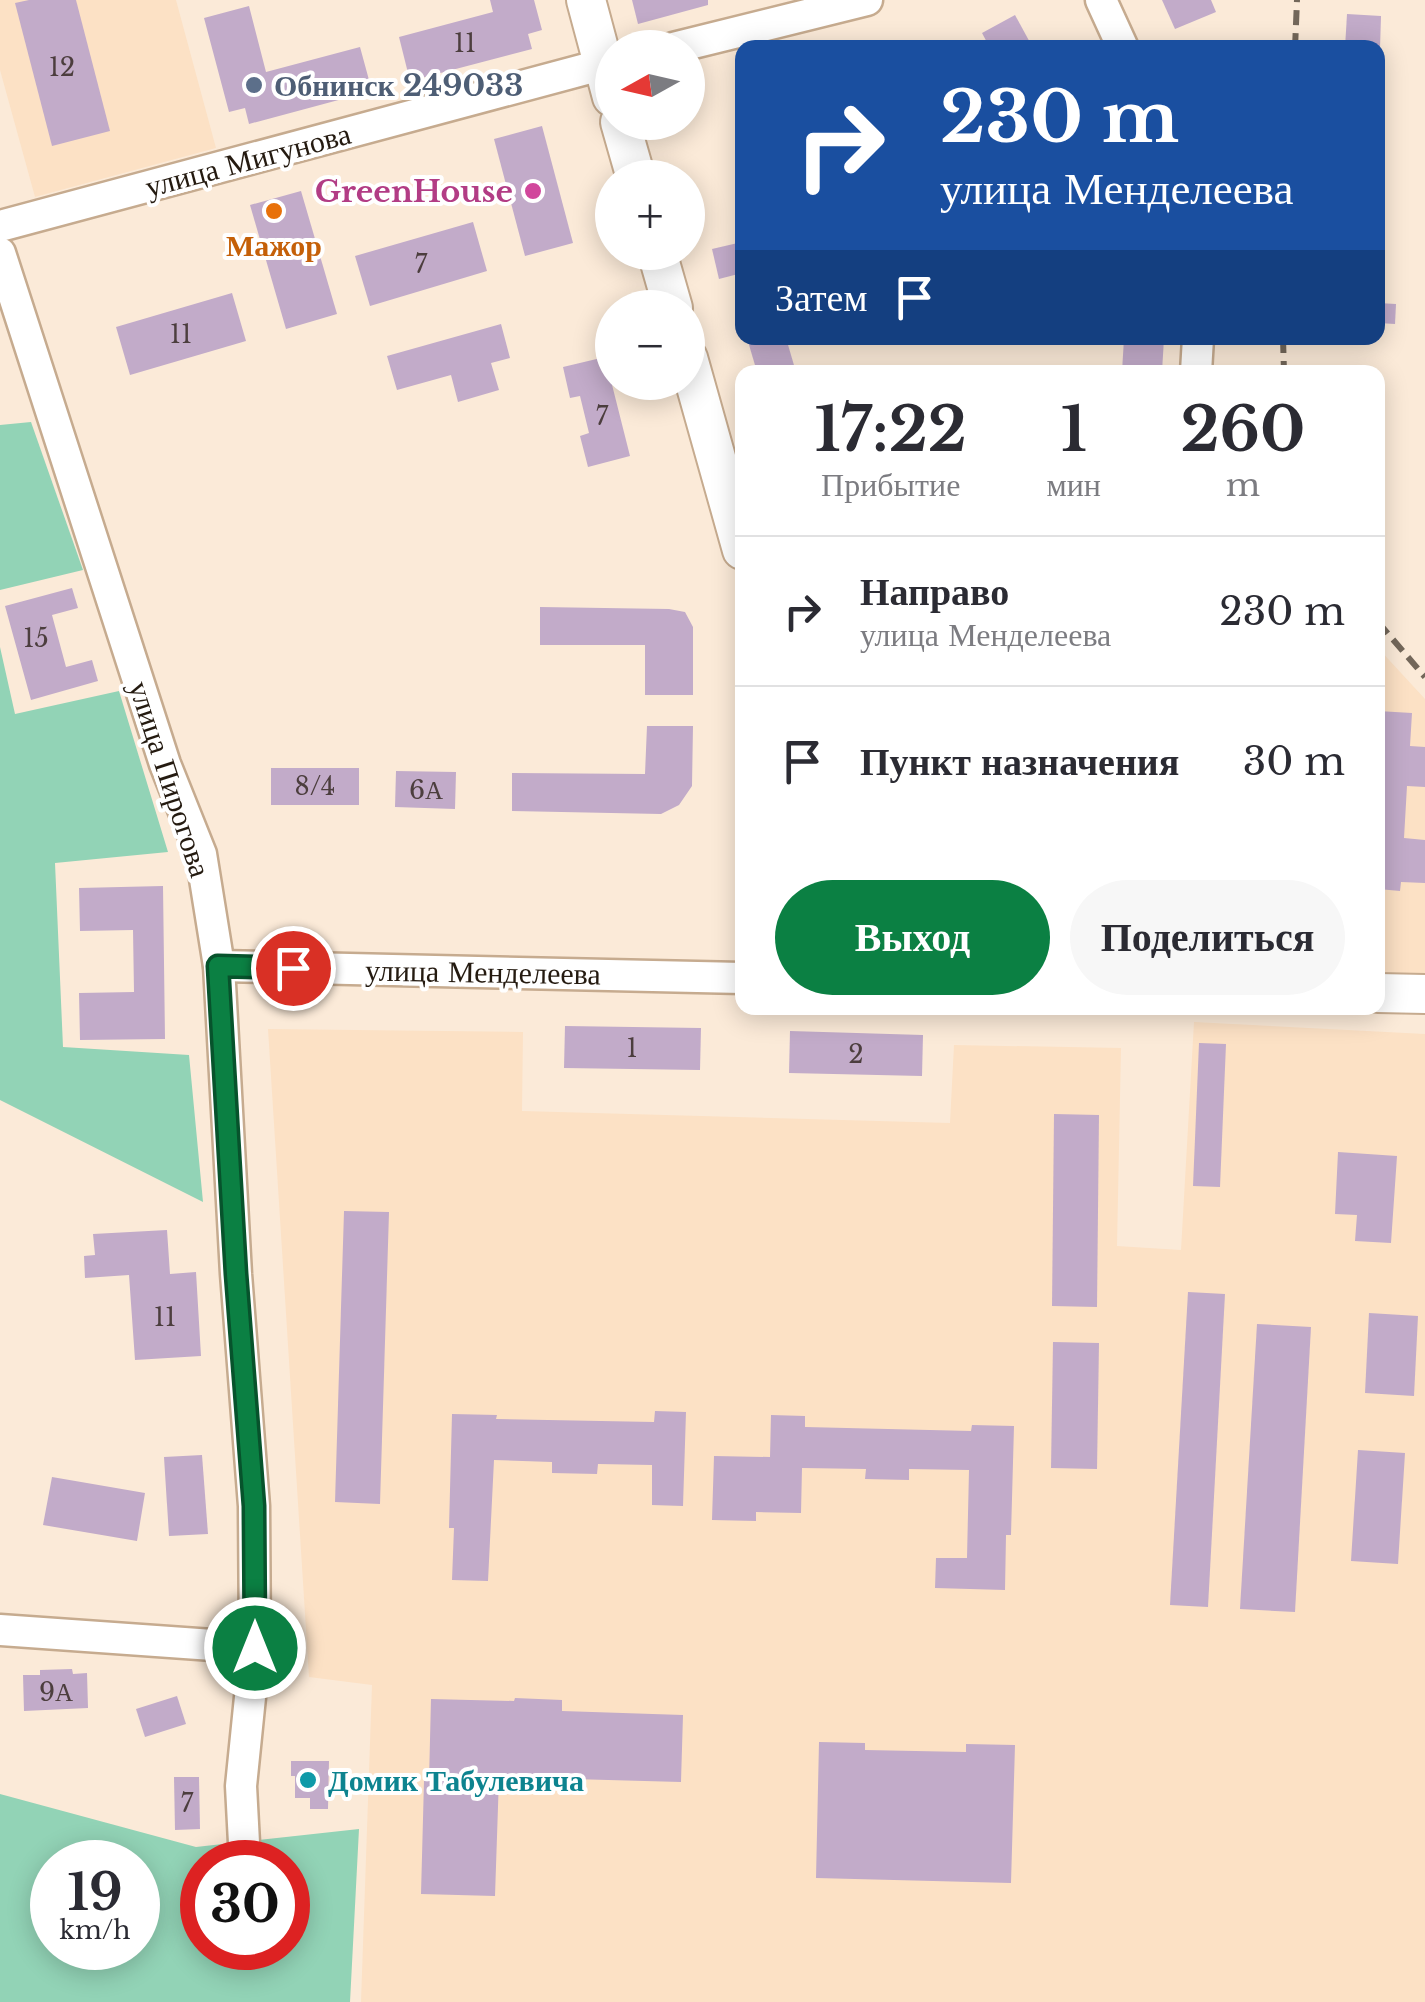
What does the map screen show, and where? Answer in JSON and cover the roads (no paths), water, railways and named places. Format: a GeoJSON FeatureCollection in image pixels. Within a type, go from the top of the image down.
{"type":"FeatureCollection","features":[{"type":"Feature","properties":{"kind":"main road"},"geometry":{"type":"LineString","coordinates":[[586,0],[595,30]]}},
{"type":"Feature","properties":{"kind":"main road"},"geometry":{"type":"LineString","coordinates":[[700,400],[735,525]]}},
{"type":"Feature","properties":{"kind":"main road"},"geometry":{"type":"LineString","coordinates":[[1385,993],[1425,994]]}},
{"type":"Feature","properties":{"kind":"street"},"geometry":{"type":"LineString","coordinates":[[705,40],[867,0]]}},
{"type":"Feature","properties":{"kind":"street"},"geometry":{"type":"LineString","coordinates":[[1101,0],[1119,40]]}},
{"type":"Feature","properties":{"kind":"street","name":"улица Мигунова"},"geometry":{"type":"LineString","coordinates":[[0,226],[595,77]]}},
{"type":"Feature","properties":{"kind":"street","name":"улица Пирогова"},"geometry":{"type":"LineString","coordinates":[[0,253],[165,764],[201,854],[218,966],[254,1506],[255,1648],[241,1786],[244,1840]]}},
{"type":"Feature","properties":{"kind":"street","name":"улица Менделеева"},"geometry":{"type":"LineString","coordinates":[[218,966],[735,978]]}},
{"type":"Feature","properties":{"kind":"street"},"geometry":{"type":"LineString","coordinates":[[0,1630],[255,1648]]}},
{"type":"Feature","properties":{"kind":"railway"},"geometry":{"type":"LineString","coordinates":[[1295,40],[1297,0]]}},
{"type":"Feature","properties":{"kind":"railway"},"geometry":{"type":"LineString","coordinates":[[1283,345],[1284,365]]}},
{"type":"Feature","properties":{"kind":"railway"},"geometry":{"type":"LineString","coordinates":[[1385,630],[1425,677]]}},
{"type":"Feature","properties":{"kind":"place","name":"Обнинск 249033"},"geometry":{"type":"Point","coordinates":[254,85]}},
{"type":"Feature","properties":{"kind":"place","name":"GreenHouse"},"geometry":{"type":"Point","coordinates":[533,191]}},
{"type":"Feature","properties":{"kind":"place","name":"Мажор"},"geometry":{"type":"Point","coordinates":[274,211]}},
{"type":"Feature","properties":{"kind":"place","name":"Домик Табулевича"},"geometry":{"type":"Point","coordinates":[308,1780]}}]}
